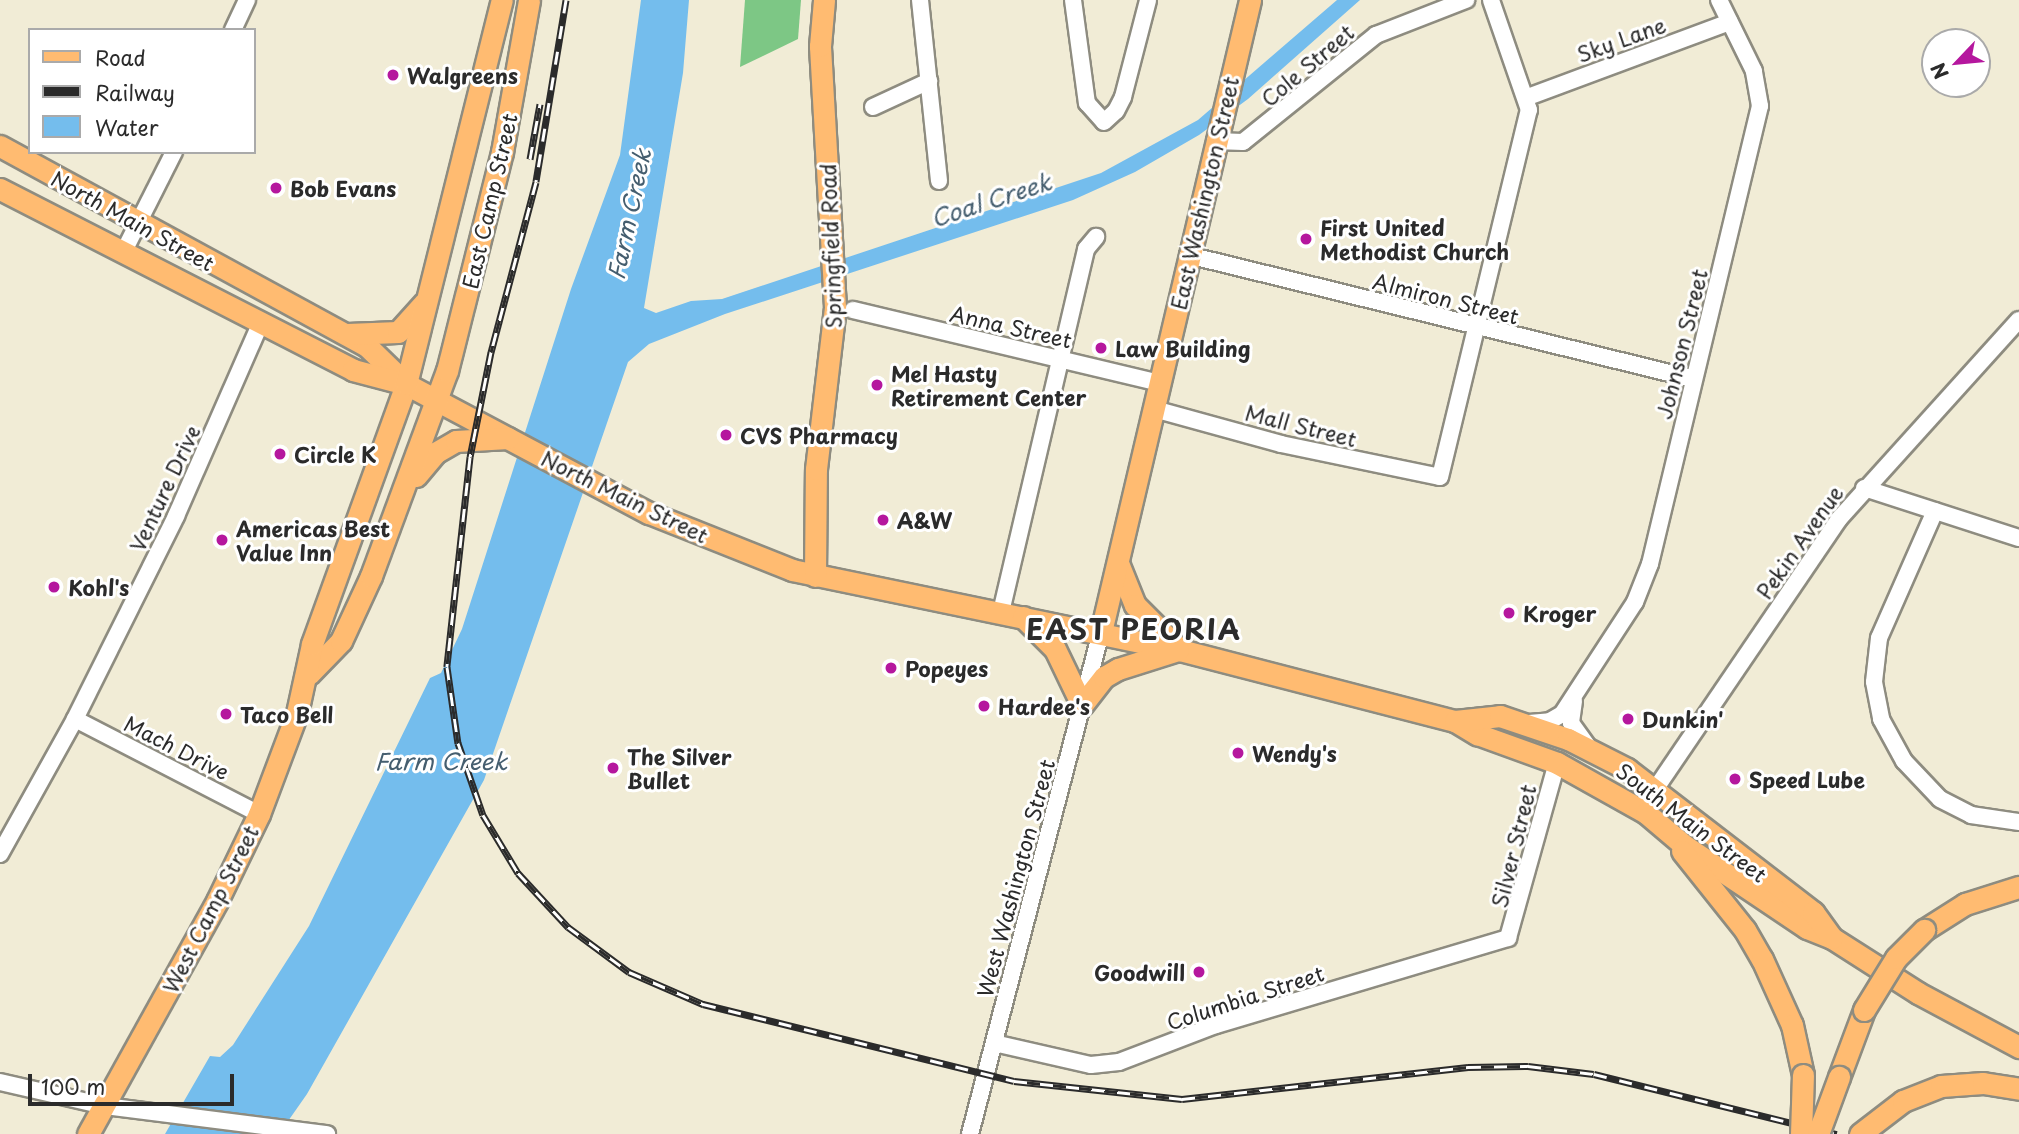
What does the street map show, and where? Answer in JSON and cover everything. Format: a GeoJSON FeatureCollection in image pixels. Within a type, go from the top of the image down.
{"type":"FeatureCollection","features":[{"type":"Feature","properties":{"kind":"main road","name":"East Camp Street"},"geometry":{"type":"LineString","coordinates":[[406,384],[434,287],[502,0]]}},
{"type":"Feature","properties":{"kind":"main road","name":"East Camp Street"},"geometry":{"type":"LineString","coordinates":[[436,399],[485,228],[528,0]]}},
{"type":"Feature","properties":{"kind":"main road","name":"Springfield Road"},"geometry":{"type":"LineString","coordinates":[[815,576],[816,469],[832,347],[835,281],[820,46],[824,0]]}},
{"type":"Feature","properties":{"kind":"main road","name":"East Washington Street"},"geometry":{"type":"LineString","coordinates":[[1101,632],[1250,0]]}},
{"type":"Feature","properties":{"kind":"main road","name":"North Main Street"},"geometry":{"type":"LineString","coordinates":[[0,146],[368,347],[406,384]]}},
{"type":"Feature","properties":{"kind":"main road","name":"North Main Street"},"geometry":{"type":"LineString","coordinates":[[0,189],[353,370],[406,384],[688,531],[815,576],[1101,632]]}},
{"type":"Feature","properties":{"kind":"main road"},"geometry":{"type":"LineString","coordinates":[[344,334],[388,334],[405,328],[434,287]]}},
{"type":"Feature","properties":{"kind":"main road","name":"West Camp Street"},"geometry":{"type":"LineString","coordinates":[[88,1134],[217,901],[259,814],[309,674],[312,644],[406,384]]}},
{"type":"Feature","properties":{"kind":"main road","name":"West Camp Street"},"geometry":{"type":"LineString","coordinates":[[309,674],[341,641],[404,495],[436,399]]}},
{"type":"Feature","properties":{"kind":"main road"},"geometry":{"type":"LineString","coordinates":[[404,495],[426,463],[446,446],[509,438]]}},
{"type":"Feature","properties":{"kind":"main road"},"geometry":{"type":"LineString","coordinates":[[1023,617],[1055,649],[1082,705],[1104,677],[1118,669],[1180,650],[1135,605],[1117,561]]}},
{"type":"Feature","properties":{"kind":"main road","name":"South Main Street"},"geometry":{"type":"LineString","coordinates":[[1101,632],[1455,721],[1477,734],[1557,763],[1640,810],[1807,928],[1832,938],[1918,993],[2016,1044]]}},
{"type":"Feature","properties":{"kind":"main road","name":"South Main Street"},"geometry":{"type":"LineString","coordinates":[[1455,721],[1500,716],[1597,753],[1640,777],[1654,792],[1813,912],[1832,938]]}},
{"type":"Feature","properties":{"kind":"main road"},"geometry":{"type":"LineString","coordinates":[[1665,830],[1745,930],[1762,959],[1792,1025],[1803,1076],[1801,1134]]}},
{"type":"Feature","properties":{"kind":"main road"},"geometry":{"type":"LineString","coordinates":[[1818,1134],[1844,1079],[1869,1013],[1929,934],[1976,899],[2019,887]]}},
{"type":"Feature","properties":{"kind":"main road"},"geometry":{"type":"LineString","coordinates":[[1929,934],[1970,915],[2019,899]]}},
{"type":"Feature","properties":{"kind":"main road"},"geometry":{"type":"LineString","coordinates":[[1829,1134],[1844,1079]]}},
{"type":"Feature","properties":{"kind":"main road"},"geometry":{"type":"LineString","coordinates":[[1860,1134],[1903,1101],[1961,1083],[2019,1088]]}},
{"type":"Feature","properties":{"kind":"street"},"geometry":{"type":"LineString","coordinates":[[234,28],[247,0]]}},
{"type":"Feature","properties":{"kind":"street"},"geometry":{"type":"LineString","coordinates":[[920,0],[939,181]]}},
{"type":"Feature","properties":{"kind":"street"},"geometry":{"type":"LineString","coordinates":[[1073,0],[1087,103],[1100,121],[1110,119],[1123,97],[1148,0]]}},
{"type":"Feature","properties":{"kind":"street","name":"Cole Street"},"geometry":{"type":"LineString","coordinates":[[1215,141],[1243,142],[1376,35],[1466,0]]}},
{"type":"Feature","properties":{"kind":"street"},"geometry":{"type":"LineString","coordinates":[[1476,327],[1527,123],[1528,97],[1491,0]]}},
{"type":"Feature","properties":{"kind":"street","name":"Johnson Street"},"geometry":{"type":"LineString","coordinates":[[1520,723],[1558,716],[1579,688],[1645,579],[1760,106],[1754,71],[1719,0]]}},
{"type":"Feature","properties":{"kind":"street","name":"Sky Lane"},"geometry":{"type":"LineString","coordinates":[[1528,97],[1730,22]]}},
{"type":"Feature","properties":{"kind":"street"},"geometry":{"type":"LineString","coordinates":[[873,107],[929,81]]}},
{"type":"Feature","properties":{"kind":"street"},"geometry":{"type":"LineString","coordinates":[[123,253],[173,154]]}},
{"type":"Feature","properties":{"kind":"street"},"geometry":{"type":"LineString","coordinates":[[1001,612],[1086,249],[1096,236]]}},
{"type":"Feature","properties":{"kind":"street","name":"Almiron Street"},"geometry":{"type":"LineString","coordinates":[[1188,255],[1694,379]]}},
{"type":"Feature","properties":{"kind":"street","name":"Anna Street"},"geometry":{"type":"LineString","coordinates":[[853,310],[1160,383]]}},
{"type":"Feature","properties":{"kind":"street","name":"Pekin Avenue"},"geometry":{"type":"LineString","coordinates":[[1640,810],[1864,488],[2019,320]]}},
{"type":"Feature","properties":{"kind":"street","name":"Venture Drive"},"geometry":{"type":"LineString","coordinates":[[0,854],[75,719],[176,516],[261,322]]}},
{"type":"Feature","properties":{"kind":"street","name":"Mall Street"},"geometry":{"type":"LineString","coordinates":[[1154,409],[1281,444],[1440,477],[1476,327]]}},
{"type":"Feature","properties":{"kind":"street"},"geometry":{"type":"LineString","coordinates":[[1864,488],[2019,538]]}},
{"type":"Feature","properties":{"kind":"street"},"geometry":{"type":"LineString","coordinates":[[1935,511],[1879,638],[1874,682],[1881,719],[1904,761],[1940,799],[1971,815],[2019,822]]}},
{"type":"Feature","properties":{"kind":"street","name":"West Washington Street"},"geometry":{"type":"LineString","coordinates":[[970,1134],[1101,632]]}},
{"type":"Feature","properties":{"kind":"street","name":"Johnson Street"},"geometry":{"type":"LineString","coordinates":[[1579,688],[1571,723],[1581,741],[1597,753]]}},
{"type":"Feature","properties":{"kind":"street","name":"Mach Drive"},"geometry":{"type":"LineString","coordinates":[[75,719],[259,814]]}},
{"type":"Feature","properties":{"kind":"street","name":"Silver Street"},"geometry":{"type":"LineString","coordinates":[[1508,938],[1557,763]]}},
{"type":"Feature","properties":{"kind":"street","name":"Columbia Street"},"geometry":{"type":"LineString","coordinates":[[994,1043],[1091,1065],[1119,1062],[1216,1025],[1508,938]]}},
{"type":"Feature","properties":{"kind":"street"},"geometry":{"type":"LineString","coordinates":[[0,1082],[105,1106],[166,1111],[327,1134]]}},
{"type":"Feature","properties":{"kind":"green space"},"geometry":{"type":"Polygon","coordinates":[[[745,0],[801,0],[798,39],[740,67],[745,0]]]}},
{"type":"Feature","properties":{"kind":"water","name":"Farm Creek"},"geometry":{"type":"Polygon","coordinates":[[[641,0],[689,0],[683,73],[644,308],[656,313],[691,301],[722,299],[1101,173],[1198,120],[1337,0],[1360,0],[1248,99],[1199,135],[1135,172],[1073,200],[725,314],[649,344],[628,362],[484,780],[307,1094],[279,1134],[165,1134],[210,1056],[220,1057],[233,1045],[309,926],[430,678],[441,673],[462,629],[571,289],[620,155],[641,0]]]}},
{"type":"Feature","properties":{"kind":"railway"},"geometry":{"type":"LineString","coordinates":[[566,0],[536,182],[491,352],[470,457],[447,667],[458,743],[483,815],[518,873],[568,927],[629,972],[703,1004],[1014,1081],[1182,1099],[1468,1067],[1528,1066],[1594,1074],[1837,1134]]}},
{"type":"Feature","properties":{"kind":"railway"},"geometry":{"type":"LineString","coordinates":[[530,159],[540,104]]}},
{"type":"Feature","properties":{"kind":"place","name":"Walgreens"},"geometry":{"type":"Point","coordinates":[393,75]}},
{"type":"Feature","properties":{"kind":"place","name":"Bob Evans"},"geometry":{"type":"Point","coordinates":[276,188]}},
{"type":"Feature","properties":{"kind":"place","name":"First United Methodist Church"},"geometry":{"type":"Point","coordinates":[1306,239]}},
{"type":"Feature","properties":{"kind":"place","name":"Law Building"},"geometry":{"type":"Point","coordinates":[1101,348]}},
{"type":"Feature","properties":{"kind":"place","name":"Mel Hasty Retirement Center"},"geometry":{"type":"Point","coordinates":[877,385]}},
{"type":"Feature","properties":{"kind":"place","name":"CVS Pharmacy"},"geometry":{"type":"Point","coordinates":[726,435]}},
{"type":"Feature","properties":{"kind":"place","name":"Circle K"},"geometry":{"type":"Point","coordinates":[280,454]}},
{"type":"Feature","properties":{"kind":"place","name":"A&W"},"geometry":{"type":"Point","coordinates":[883,520]}},
{"type":"Feature","properties":{"kind":"place","name":"Americas Best Value Inn"},"geometry":{"type":"Point","coordinates":[222,540]}},
{"type":"Feature","properties":{"kind":"place","name":"Kohl's"},"geometry":{"type":"Point","coordinates":[54,587]}},
{"type":"Feature","properties":{"kind":"place","name":"Kroger"},"geometry":{"type":"Point","coordinates":[1509,613]}},
{"type":"Feature","properties":{"kind":"place","name":"Popeyes"},"geometry":{"type":"Point","coordinates":[891,668]}},
{"type":"Feature","properties":{"kind":"place","name":"Hardee's"},"geometry":{"type":"Point","coordinates":[984,706]}},
{"type":"Feature","properties":{"kind":"place","name":"Taco Bell"},"geometry":{"type":"Point","coordinates":[226,714]}},
{"type":"Feature","properties":{"kind":"place","name":"Dunkin'"},"geometry":{"type":"Point","coordinates":[1628,719]}},
{"type":"Feature","properties":{"kind":"place","name":"Wendy's"},"geometry":{"type":"Point","coordinates":[1238,753]}},
{"type":"Feature","properties":{"kind":"place","name":"The Silver Bullet"},"geometry":{"type":"Point","coordinates":[613,768]}},
{"type":"Feature","properties":{"kind":"place","name":"Speed Lube"},"geometry":{"type":"Point","coordinates":[1735,779]}},
{"type":"Feature","properties":{"kind":"place","name":"Goodwill"},"geometry":{"type":"Point","coordinates":[1199,972]}},
{"type":"Feature","properties":{"kind":"district","name":"EAST PEORIA"},"geometry":{"type":"Point","coordinates":[1134,629]}},
{"type":"Feature","properties":{"kind":"water label","name":"Coal Creek"},"geometry":{"type":"Point","coordinates":[991,200]}}]}
